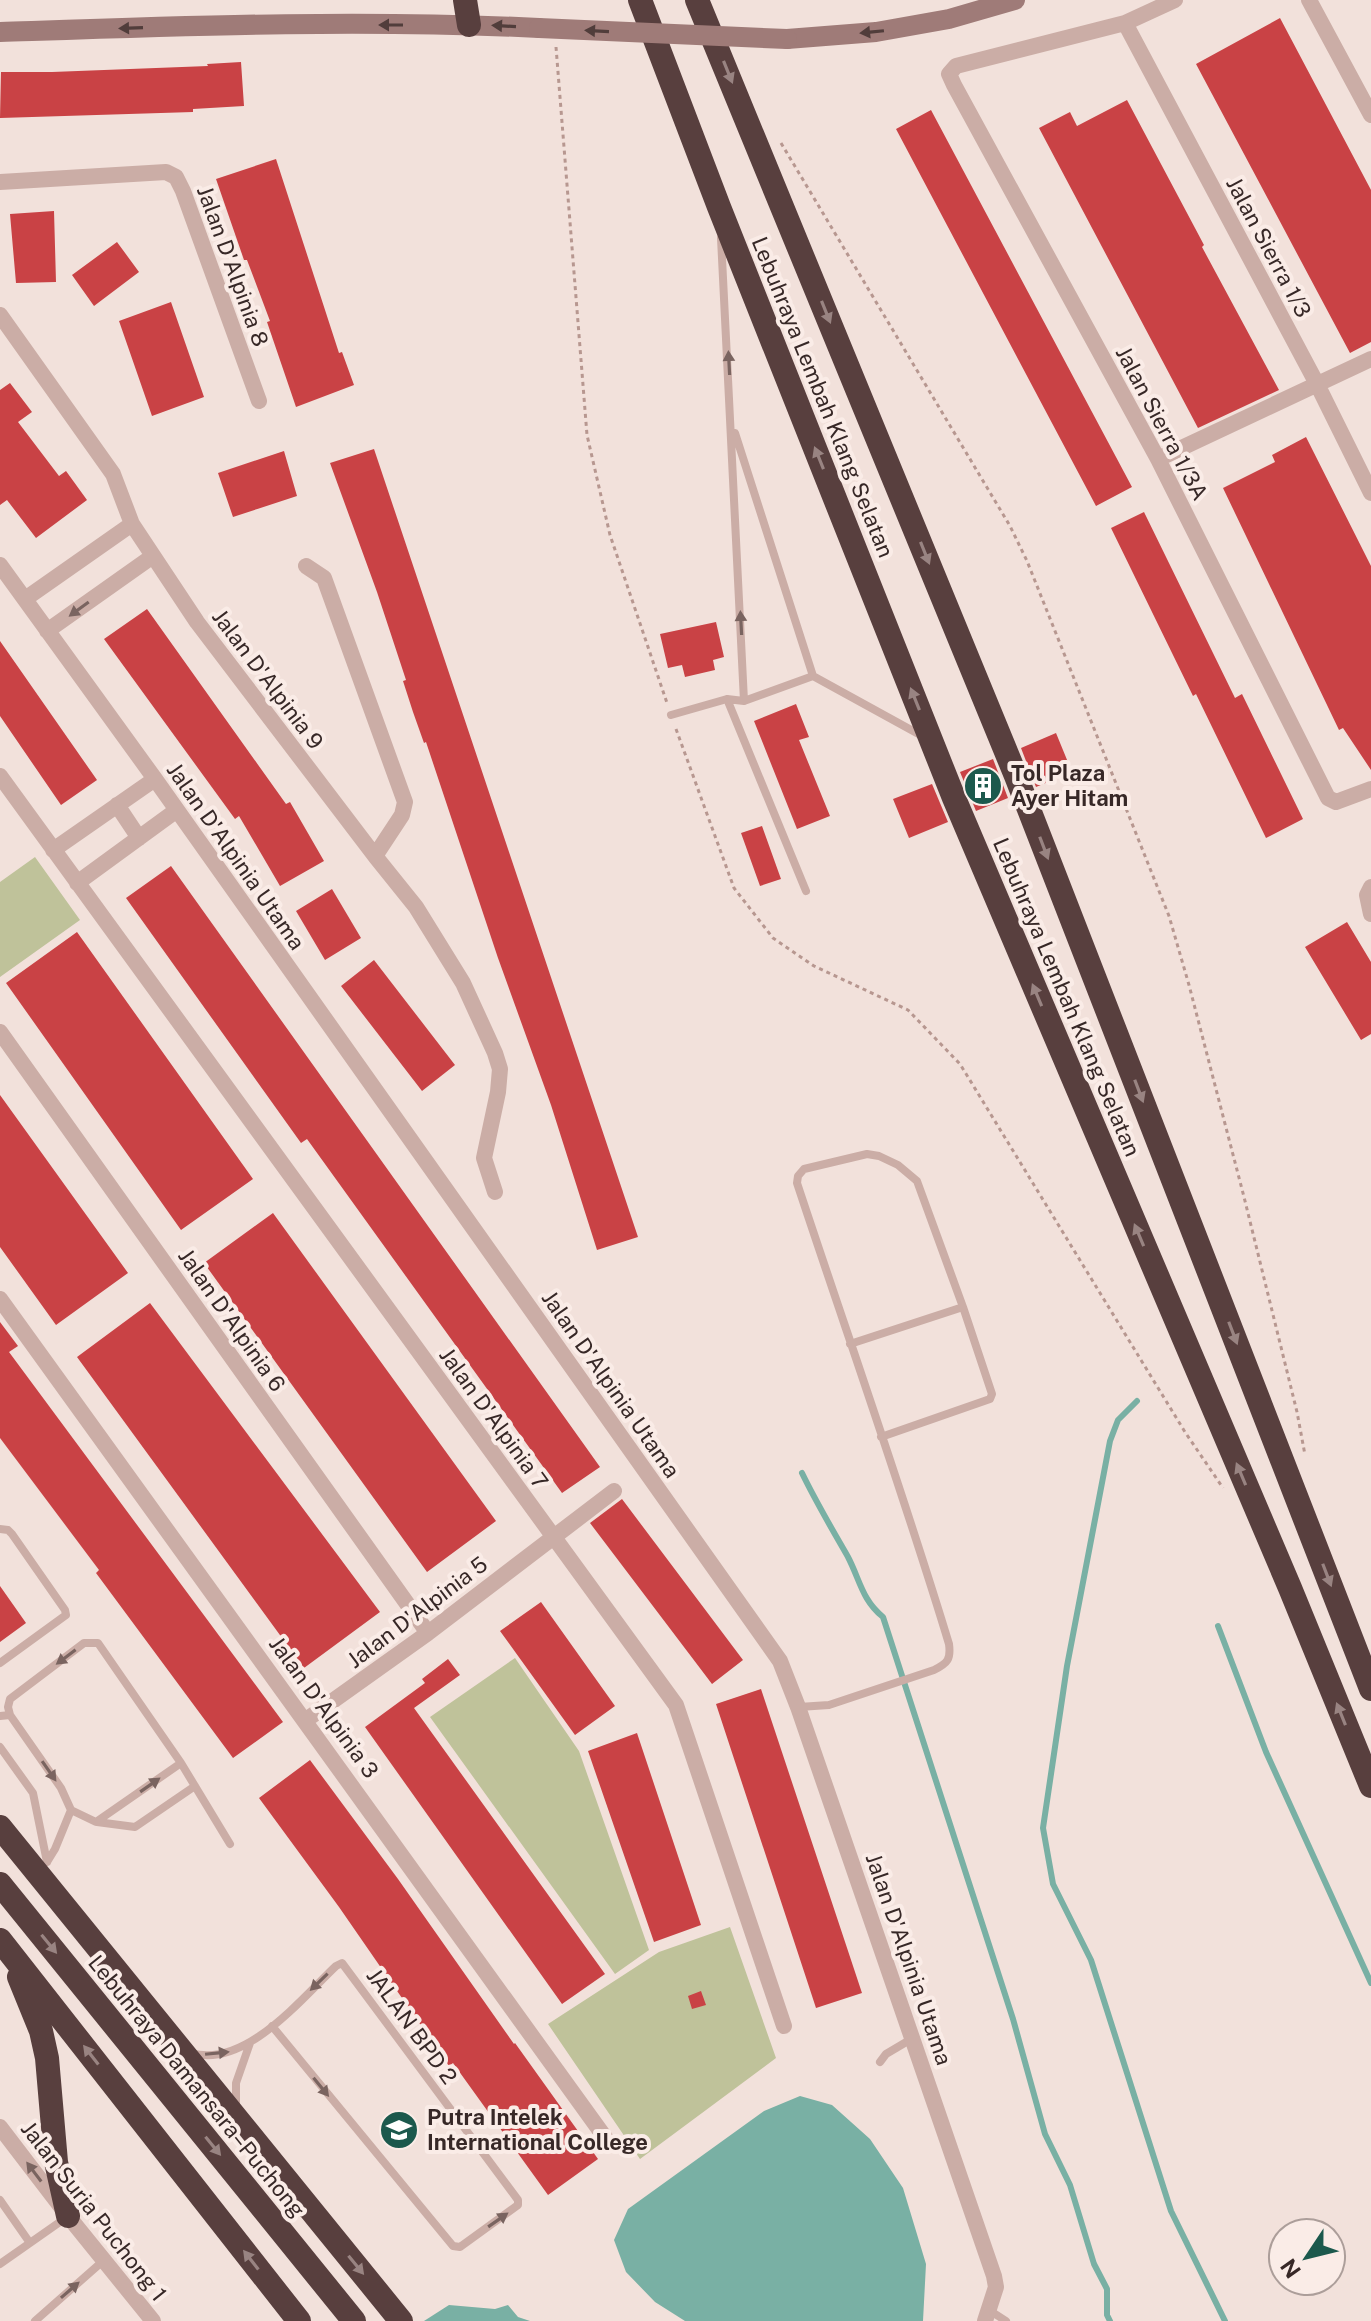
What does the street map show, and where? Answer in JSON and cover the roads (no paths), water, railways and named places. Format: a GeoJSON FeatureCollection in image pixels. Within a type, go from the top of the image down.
{"type":"FeatureCollection","features":[{"type":"Feature","properties":{"kind":"highway"},"geometry":{"type":"LineString","coordinates":[[465,0],[469,25]]}},
{"type":"Feature","properties":{"kind":"highway","name":"Lebuhraya Lembah Klang Selatan"},"geometry":{"type":"LineString","coordinates":[[640,0],[719,207],[966,827],[1371,1786]]}},
{"type":"Feature","properties":{"kind":"highway","name":"Lebuhraya Lembah Klang Selatan"},"geometry":{"type":"LineString","coordinates":[[697,0],[1016,776],[1371,1689]]}},
{"type":"Feature","properties":{"kind":"highway"},"geometry":{"type":"LineString","coordinates":[[0,1827],[401,2321]]}},
{"type":"Feature","properties":{"kind":"highway","name":"Lebuhraya Damansara–Puchong"},"geometry":{"type":"LineString","coordinates":[[0,1884],[351,2317]]}},
{"type":"Feature","properties":{"kind":"highway"},"geometry":{"type":"LineString","coordinates":[[4,1945],[41,2031],[47,2058],[56,2162],[68,2216]]}},
{"type":"Feature","properties":{"kind":"highway"},"geometry":{"type":"LineString","coordinates":[[4,1945],[299,2321]]}},
{"type":"Feature","properties":{"kind":"main road"},"geometry":{"type":"LineString","coordinates":[[0,32],[201,25],[469,25],[787,39],[876,32],[949,19],[1015,0]]}},
{"type":"Feature","properties":{"kind":"street"},"geometry":{"type":"LineString","coordinates":[[1125,23],[1175,0]]}},
{"type":"Feature","properties":{"kind":"street"},"geometry":{"type":"LineString","coordinates":[[1309,0],[1371,115]]}},
{"type":"Feature","properties":{"kind":"street","name":"Jalan Sierra 1/3A"},"geometry":{"type":"LineString","coordinates":[[1125,23],[956,66],[949,74],[1158,459],[1328,798],[1336,802],[1371,789]]}},
{"type":"Feature","properties":{"kind":"street","name":"Jalan Sierra 1/3"},"geometry":{"type":"LineString","coordinates":[[1125,23],[1317,384],[1371,493]]}},
{"type":"Feature","properties":{"kind":"street","name":"Jalan D'Alpinia 8"},"geometry":{"type":"LineString","coordinates":[[0,182],[166,172],[176,177],[259,401]]}},
{"type":"Feature","properties":{"kind":"street"},"geometry":{"type":"LineString","coordinates":[[0,315],[113,474],[132,524],[25,599]]}},
{"type":"Feature","properties":{"kind":"street"},"geometry":{"type":"LineString","coordinates":[[1158,459],[1371,359]]}},
{"type":"Feature","properties":{"kind":"street","name":"Jalan D'Alpinia 9"},"geometry":{"type":"LineString","coordinates":[[132,524],[197,622],[416,907],[463,983],[500,1069],[484,1158],[495,1192]]}},
{"type":"Feature","properties":{"kind":"street"},"geometry":{"type":"LineString","coordinates":[[47,631],[153,556]]}},
{"type":"Feature","properties":{"kind":"street","name":"Jalan D'Alpinia Utama"},"geometry":{"type":"LineString","coordinates":[[0,565],[780,1661],[914,2038],[994,2276],[996,2287],[987,2316]]}},
{"type":"Feature","properties":{"kind":"street"},"geometry":{"type":"LineString","coordinates":[[306,566],[324,578],[405,802],[402,815],[375,856]]}},
{"type":"Feature","properties":{"kind":"street","name":"Jalan D'Alpinia 7"},"geometry":{"type":"LineString","coordinates":[[0,776],[676,1705],[784,2026]]}},
{"type":"Feature","properties":{"kind":"street"},"geometry":{"type":"LineString","coordinates":[[53,850],[155,779]]}},
{"type":"Feature","properties":{"kind":"street"},"geometry":{"type":"LineString","coordinates":[[117,805],[139,838]]}},
{"type":"Feature","properties":{"kind":"street"},"geometry":{"type":"LineString","coordinates":[[77,883],[177,810]]}},
{"type":"Feature","properties":{"kind":"street"},"geometry":{"type":"LineString","coordinates":[[1371,887],[1367,895],[1371,914]]}},
{"type":"Feature","properties":{"kind":"street","name":"Jalan D'Alpinia 6"},"geometry":{"type":"LineString","coordinates":[[0,1032],[428,1633]]}},
{"type":"Feature","properties":{"kind":"street","name":"Jalan D'Alpinia 3"},"geometry":{"type":"LineString","coordinates":[[0,1299],[609,2143]]}},
{"type":"Feature","properties":{"kind":"street","name":"Jalan D'Alpinia 5"},"geometry":{"type":"LineString","coordinates":[[306,1720],[428,1633],[614,1491]]}},
{"type":"Feature","properties":{"kind":"street","name":"Jalan Suria Puchong 1"},"geometry":{"type":"LineString","coordinates":[[0,2127],[153,2321]]}},
{"type":"Feature","properties":{"kind":"lane"},"geometry":{"type":"LineString","coordinates":[[719,207],[744,701]]}},
{"type":"Feature","properties":{"kind":"lane"},"geometry":{"type":"LineString","coordinates":[[731,421],[813,676],[931,741]]}},
{"type":"Feature","properties":{"kind":"lane"},"geometry":{"type":"LineString","coordinates":[[671,715],[727,699],[744,701],[813,676]]}},
{"type":"Feature","properties":{"kind":"lane"},"geometry":{"type":"LineString","coordinates":[[727,699],[806,891]]}},
{"type":"Feature","properties":{"kind":"lane"},"geometry":{"type":"LineString","coordinates":[[798,1707],[829,1705],[934,1670],[946,1665],[950,1656],[919,1545],[881,1437],[797,1183],[804,1169],[867,1154],[898,1165],[917,1181],[992,1394],[990,1399],[881,1437]]}},
{"type":"Feature","properties":{"kind":"lane"},"geometry":{"type":"LineString","coordinates":[[850,1344],[963,1307]]}},
{"type":"Feature","properties":{"kind":"lane"},"geometry":{"type":"LineString","coordinates":[[0,1529],[12,1534],[66,1615],[0,1663]]}},
{"type":"Feature","properties":{"kind":"lane"},"geometry":{"type":"LineString","coordinates":[[195,1786],[135,1827],[96,1822],[71,1810],[61,1788],[10,1715],[10,1699],[84,1643],[98,1643],[181,1763],[195,1786],[230,1844]]}},
{"type":"Feature","properties":{"kind":"lane"},"geometry":{"type":"LineString","coordinates":[[0,1716],[10,1715]]}},
{"type":"Feature","properties":{"kind":"lane"},"geometry":{"type":"LineString","coordinates":[[0,1747],[33,1793],[56,1896]]}},
{"type":"Feature","properties":{"kind":"lane"},"geometry":{"type":"LineString","coordinates":[[96,1822],[181,1763]]}},
{"type":"Feature","properties":{"kind":"lane"},"geometry":{"type":"LineString","coordinates":[[47,1862],[71,1810]]}},
{"type":"Feature","properties":{"kind":"lane","name":"JALAN BPD 2"},"geometry":{"type":"LineString","coordinates":[[342,1963],[518,2200],[518,2205],[460,2247],[453,2246],[272,2026],[342,1963]]}},
{"type":"Feature","properties":{"kind":"lane"},"geometry":{"type":"LineString","coordinates":[[183,2050],[197,2055],[228,2053],[272,2026]]}},
{"type":"Feature","properties":{"kind":"lane"},"geometry":{"type":"LineString","coordinates":[[880,2062],[886,2054],[914,2038]]}},
{"type":"Feature","properties":{"kind":"lane"},"geometry":{"type":"LineString","coordinates":[[237,2117],[234,2097],[236,2083],[250,2042]]}},
{"type":"Feature","properties":{"kind":"lane"},"geometry":{"type":"LineString","coordinates":[[0,2200],[30,2243]]}},
{"type":"Feature","properties":{"kind":"lane"},"geometry":{"type":"LineString","coordinates":[[0,2264],[68,2216]]}},
{"type":"Feature","properties":{"kind":"lane"},"geometry":{"type":"LineString","coordinates":[[35,2321],[105,2260]]}},
{"type":"Feature","properties":{"kind":"lane"},"geometry":{"type":"LineString","coordinates":[[987,2316],[1006,2321]]}},
{"type":"Feature","properties":{"kind":"water"},"geometry":{"type":"Polygon","coordinates":[[[800,2096],[832,2105],[870,2139],[903,2188],[926,2264],[923,2321],[685,2321],[655,2302],[626,2272],[614,2240],[628,2209],[764,2111],[800,2096]]]}},
{"type":"Feature","properties":{"kind":"water"},"geometry":{"type":"Polygon","coordinates":[[[449,2305],[495,2309],[508,2305],[518,2317],[530,2321],[424,2321],[449,2305]]]}},
{"type":"Feature","properties":{"kind":"waterway"},"geometry":{"type":"LineString","coordinates":[[1137,1401],[1118,1420],[1110,1441],[1067,1666],[1043,1828],[1053,1884],[1091,1960],[1171,2211],[1225,2321]]}},
{"type":"Feature","properties":{"kind":"waterway"},"geometry":{"type":"LineString","coordinates":[[802,1473],[866,1597],[883,1617],[1013,2019],[1045,2134],[1070,2185],[1094,2264],[1107,2289],[1107,2315],[1110,2321]]}},
{"type":"Feature","properties":{"kind":"waterway"},"geometry":{"type":"LineString","coordinates":[[1218,1626],[1266,1752],[1371,1983]]}},
{"type":"Feature","properties":{"kind":"place","name":"Tol Plaza Ayer Hitam"},"geometry":{"type":"Point","coordinates":[983,786]}},
{"type":"Feature","properties":{"kind":"place","name":"Putra Intelek International College"},"geometry":{"type":"Point","coordinates":[399,2130]}}]}
